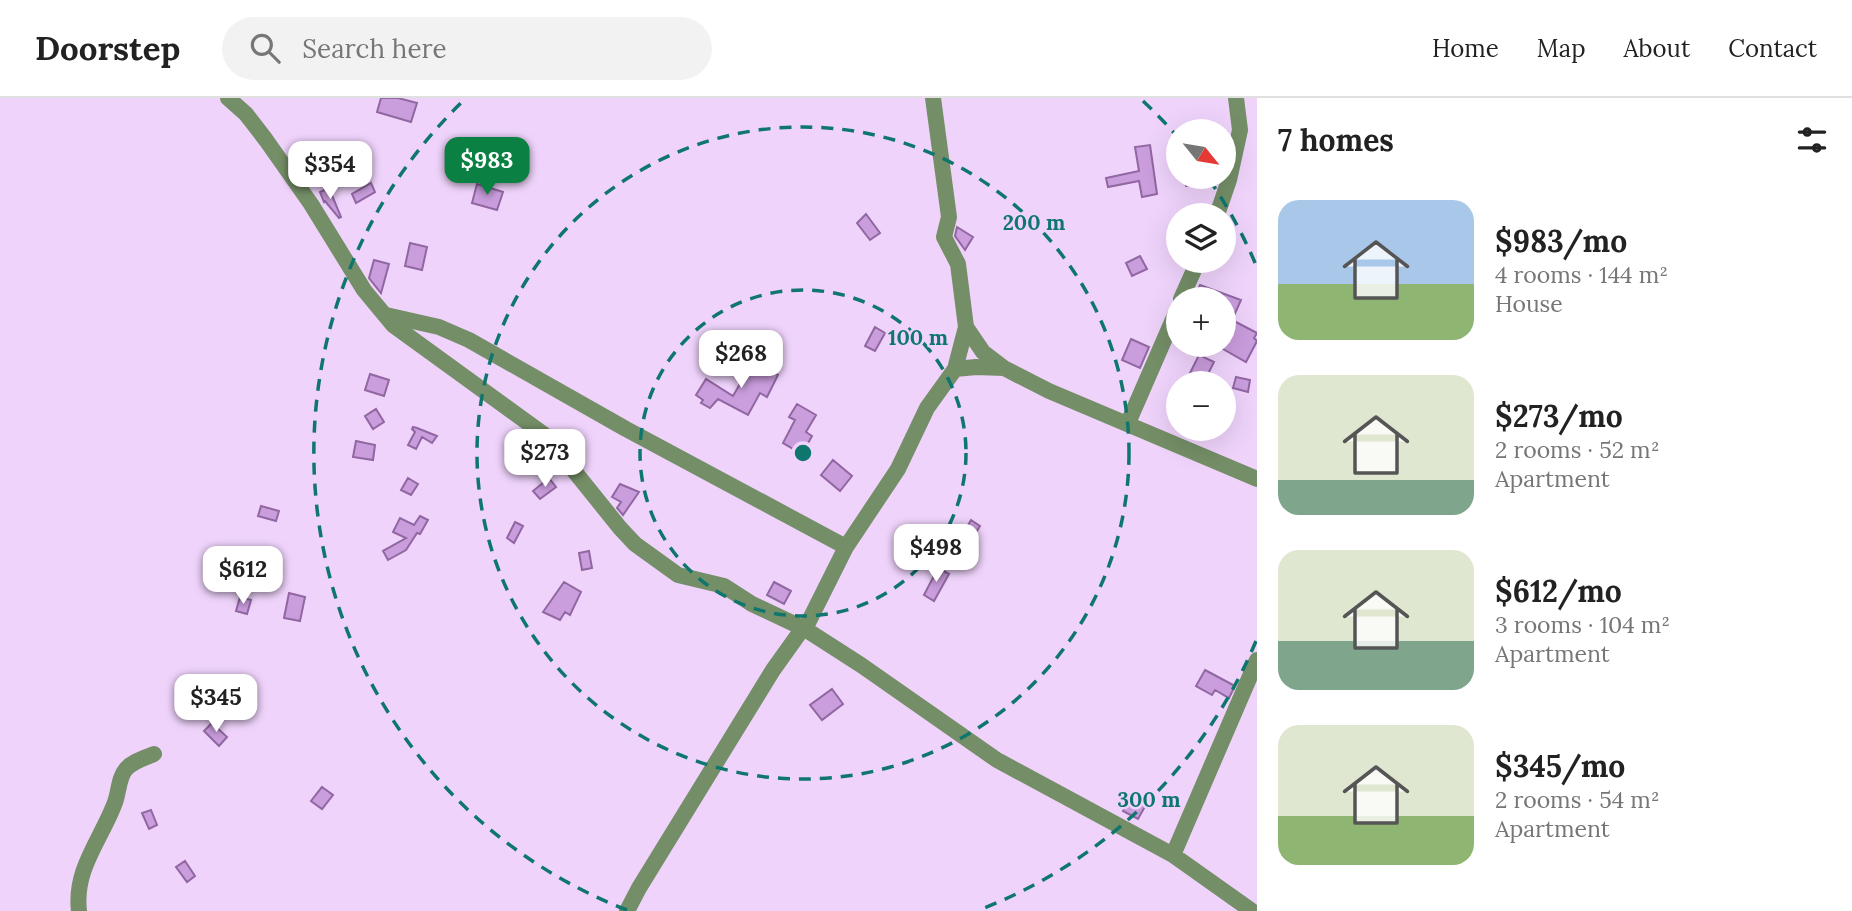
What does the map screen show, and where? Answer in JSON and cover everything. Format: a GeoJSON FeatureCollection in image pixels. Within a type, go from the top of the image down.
{"type":"FeatureCollection","features":[{"type":"Feature","properties":{"kind":"street"},"geometry":{"type":"LineString","coordinates":[[228,98],[246,114],[267,140],[311,204],[356,278],[393,325],[546,436],[635,544],[678,575],[724,586],[752,604],[804,628],[997,760],[1172,855],[1252,911]]}},
{"type":"Feature","properties":{"kind":"street"},"geometry":{"type":"LineString","coordinates":[[628,911],[639,888],[773,670],[804,628],[846,547],[898,469],[927,408],[956,369],[966,327],[958,264],[944,237],[949,216],[933,98]]}},
{"type":"Feature","properties":{"kind":"street"},"geometry":{"type":"LineString","coordinates":[[1221,203],[1240,130],[1236,98]]}},
{"type":"Feature","properties":{"kind":"street"},"geometry":{"type":"LineString","coordinates":[[386,315],[439,327],[469,340],[626,429],[846,547]]}},
{"type":"Feature","properties":{"kind":"street"},"geometry":{"type":"LineString","coordinates":[[966,327],[983,352],[1003,368],[1049,391],[1257,479]]}},
{"type":"Feature","properties":{"kind":"street"},"geometry":{"type":"LineString","coordinates":[[1128,423],[1166,336]]}},
{"type":"Feature","properties":{"kind":"street"},"geometry":{"type":"LineString","coordinates":[[956,369],[1003,368]]}},
{"type":"Feature","properties":{"kind":"street"},"geometry":{"type":"LineString","coordinates":[[1172,855],[1257,660]]}},
{"type":"Feature","properties":{"kind":"street"},"geometry":{"type":"LineString","coordinates":[[79,911],[82,873],[115,804],[122,775],[134,763],[155,754]]}},
{"type":"Feature","properties":{"kind":"building"},"geometry":{"type":"Polygon","coordinates":[[[381,98],[398,98],[417,103],[411,122],[377,112],[381,98]]]}},
{"type":"Feature","properties":{"kind":"building"},"geometry":{"type":"Polygon","coordinates":[[[1150,145],[1157,194],[1142,197],[1139,181],[1108,187],[1106,178],[1139,171],[1135,147],[1150,145]]]}},
{"type":"Feature","properties":{"kind":"building"},"geometry":{"type":"Polygon","coordinates":[[[371,183],[375,192],[356,203],[352,194],[371,183]]]}},
{"type":"Feature","properties":{"kind":"building"},"geometry":{"type":"Polygon","coordinates":[[[477,184],[503,192],[497,210],[472,203],[477,184]]]}},
{"type":"Feature","properties":{"kind":"building"},"geometry":{"type":"Polygon","coordinates":[[[329,188],[341,217],[339,218],[324,202],[320,192],[329,188]]]}},
{"type":"Feature","properties":{"kind":"building"},"geometry":{"type":"Polygon","coordinates":[[[866,214],[880,233],[870,240],[857,223],[866,214]]]}},
{"type":"Feature","properties":{"kind":"building"},"geometry":{"type":"Polygon","coordinates":[[[957,227],[973,237],[965,250],[955,236],[957,227]]]}},
{"type":"Feature","properties":{"kind":"building"},"geometry":{"type":"Polygon","coordinates":[[[410,243],[427,247],[422,270],[405,266],[410,243]]]}},
{"type":"Feature","properties":{"kind":"building"},"geometry":{"type":"Polygon","coordinates":[[[1140,256],[1147,269],[1132,276],[1126,263],[1140,256]]]}},
{"type":"Feature","properties":{"kind":"building"},"geometry":{"type":"Polygon","coordinates":[[[374,260],[389,264],[381,293],[369,278],[374,260]]]}},
{"type":"Feature","properties":{"kind":"building"},"geometry":{"type":"Polygon","coordinates":[[[1236,298],[1241,300],[1236,311],[1236,298]]]}},
{"type":"Feature","properties":{"kind":"building"},"geometry":{"type":"Polygon","coordinates":[[[1236,322],[1257,333],[1254,338],[1257,341],[1246,362],[1236,356],[1236,322]]]}},
{"type":"Feature","properties":{"kind":"building"},"geometry":{"type":"Polygon","coordinates":[[[875,327],[885,333],[875,351],[865,346],[875,327]]]}},
{"type":"Feature","properties":{"kind":"building"},"geometry":{"type":"Polygon","coordinates":[[[1131,339],[1149,347],[1140,368],[1122,360],[1131,339]]]}},
{"type":"Feature","properties":{"kind":"building"},"geometry":{"type":"Polygon","coordinates":[[[1198,357],[1214,362],[1210,371],[1191,371],[1198,357]]]}},
{"type":"Feature","properties":{"kind":"building"},"geometry":{"type":"Polygon","coordinates":[[[753,361],[778,375],[767,397],[760,393],[748,415],[718,399],[710,408],[701,403],[703,400],[696,395],[706,379],[733,396],[753,361]]]}},
{"type":"Feature","properties":{"kind":"building"},"geometry":{"type":"Polygon","coordinates":[[[370,374],[389,380],[384,396],[365,390],[370,374]]]}},
{"type":"Feature","properties":{"kind":"building"},"geometry":{"type":"Polygon","coordinates":[[[1236,377],[1250,380],[1248,392],[1236,389],[1236,377]]]}},
{"type":"Feature","properties":{"kind":"building"},"geometry":{"type":"Polygon","coordinates":[[[797,404],[816,415],[806,432],[812,436],[802,454],[783,443],[795,420],[789,417],[797,404]]]}},
{"type":"Feature","properties":{"kind":"building"},"geometry":{"type":"Polygon","coordinates":[[[376,409],[384,422],[373,429],[365,416],[376,409]]]}},
{"type":"Feature","properties":{"kind":"building"},"geometry":{"type":"Polygon","coordinates":[[[413,427],[437,436],[432,443],[422,437],[416,449],[408,445],[415,432],[413,427]]]}},
{"type":"Feature","properties":{"kind":"building"},"geometry":{"type":"Polygon","coordinates":[[[356,441],[375,445],[373,460],[353,457],[356,441]]]}},
{"type":"Feature","properties":{"kind":"building"},"geometry":{"type":"Polygon","coordinates":[[[833,460],[852,476],[840,491],[821,475],[833,460]]]}},
{"type":"Feature","properties":{"kind":"building"},"geometry":{"type":"Polygon","coordinates":[[[408,478],[418,484],[411,495],[401,490],[408,478]]]}},
{"type":"Feature","properties":{"kind":"building"},"geometry":{"type":"Polygon","coordinates":[[[549,478],[556,487],[540,499],[533,491],[549,478]]]}},
{"type":"Feature","properties":{"kind":"building"},"geometry":{"type":"Polygon","coordinates":[[[620,484],[639,492],[623,515],[617,508],[621,502],[612,497],[620,484]]]}},
{"type":"Feature","properties":{"kind":"building"},"geometry":{"type":"Polygon","coordinates":[[[261,506],[279,511],[276,521],[258,516],[261,506]]]}},
{"type":"Feature","properties":{"kind":"building"},"geometry":{"type":"Polygon","coordinates":[[[420,516],[428,520],[420,534],[417,533],[406,550],[388,560],[383,551],[406,538],[393,532],[400,518],[414,525],[420,516]]]}},
{"type":"Feature","properties":{"kind":"building"},"geometry":{"type":"Polygon","coordinates":[[[971,520],[980,526],[969,544],[960,539],[971,520]]]}},
{"type":"Feature","properties":{"kind":"building"},"geometry":{"type":"Polygon","coordinates":[[[515,522],[523,526],[514,543],[507,538],[515,522]]]}},
{"type":"Feature","properties":{"kind":"building"},"geometry":{"type":"Polygon","coordinates":[[[589,551],[592,568],[582,570],[579,553],[589,551]]]}},
{"type":"Feature","properties":{"kind":"building"},"geometry":{"type":"Polygon","coordinates":[[[938,568],[949,574],[934,601],[924,595],[938,568]]]}},
{"type":"Feature","properties":{"kind":"building"},"geometry":{"type":"Polygon","coordinates":[[[564,582],[581,592],[570,615],[565,612],[560,620],[543,612],[564,582]]]}},
{"type":"Feature","properties":{"kind":"building"},"geometry":{"type":"Polygon","coordinates":[[[774,582],[791,591],[784,604],[767,595],[774,582]]]}},
{"type":"Feature","properties":{"kind":"building"},"geometry":{"type":"Polygon","coordinates":[[[289,593],[305,597],[300,621],[284,618],[289,593]]]}},
{"type":"Feature","properties":{"kind":"building"},"geometry":{"type":"Polygon","coordinates":[[[240,597],[251,600],[247,614],[236,611],[240,597]]]}},
{"type":"Feature","properties":{"kind":"building"},"geometry":{"type":"Polygon","coordinates":[[[1205,670],[1235,686],[1229,698],[1215,690],[1212,695],[1196,686],[1205,670]]]}},
{"type":"Feature","properties":{"kind":"building"},"geometry":{"type":"Polygon","coordinates":[[[832,689],[843,704],[822,720],[810,705],[832,689]]]}},
{"type":"Feature","properties":{"kind":"building"},"geometry":{"type":"Polygon","coordinates":[[[212,723],[227,737],[219,746],[204,731],[212,723]]]}},
{"type":"Feature","properties":{"kind":"building"},"geometry":{"type":"Polygon","coordinates":[[[322,787],[333,795],[322,809],[311,801],[322,787]]]}},
{"type":"Feature","properties":{"kind":"building"},"geometry":{"type":"Polygon","coordinates":[[[1133,792],[1148,801],[1138,819],[1123,811],[1133,792]]]}},
{"type":"Feature","properties":{"kind":"building"},"geometry":{"type":"Polygon","coordinates":[[[151,810],[157,825],[149,829],[142,813],[151,810]]]}},
{"type":"Feature","properties":{"kind":"building"},"geometry":{"type":"Polygon","coordinates":[[[185,861],[195,876],[187,882],[176,867],[185,861]]]}}]}
